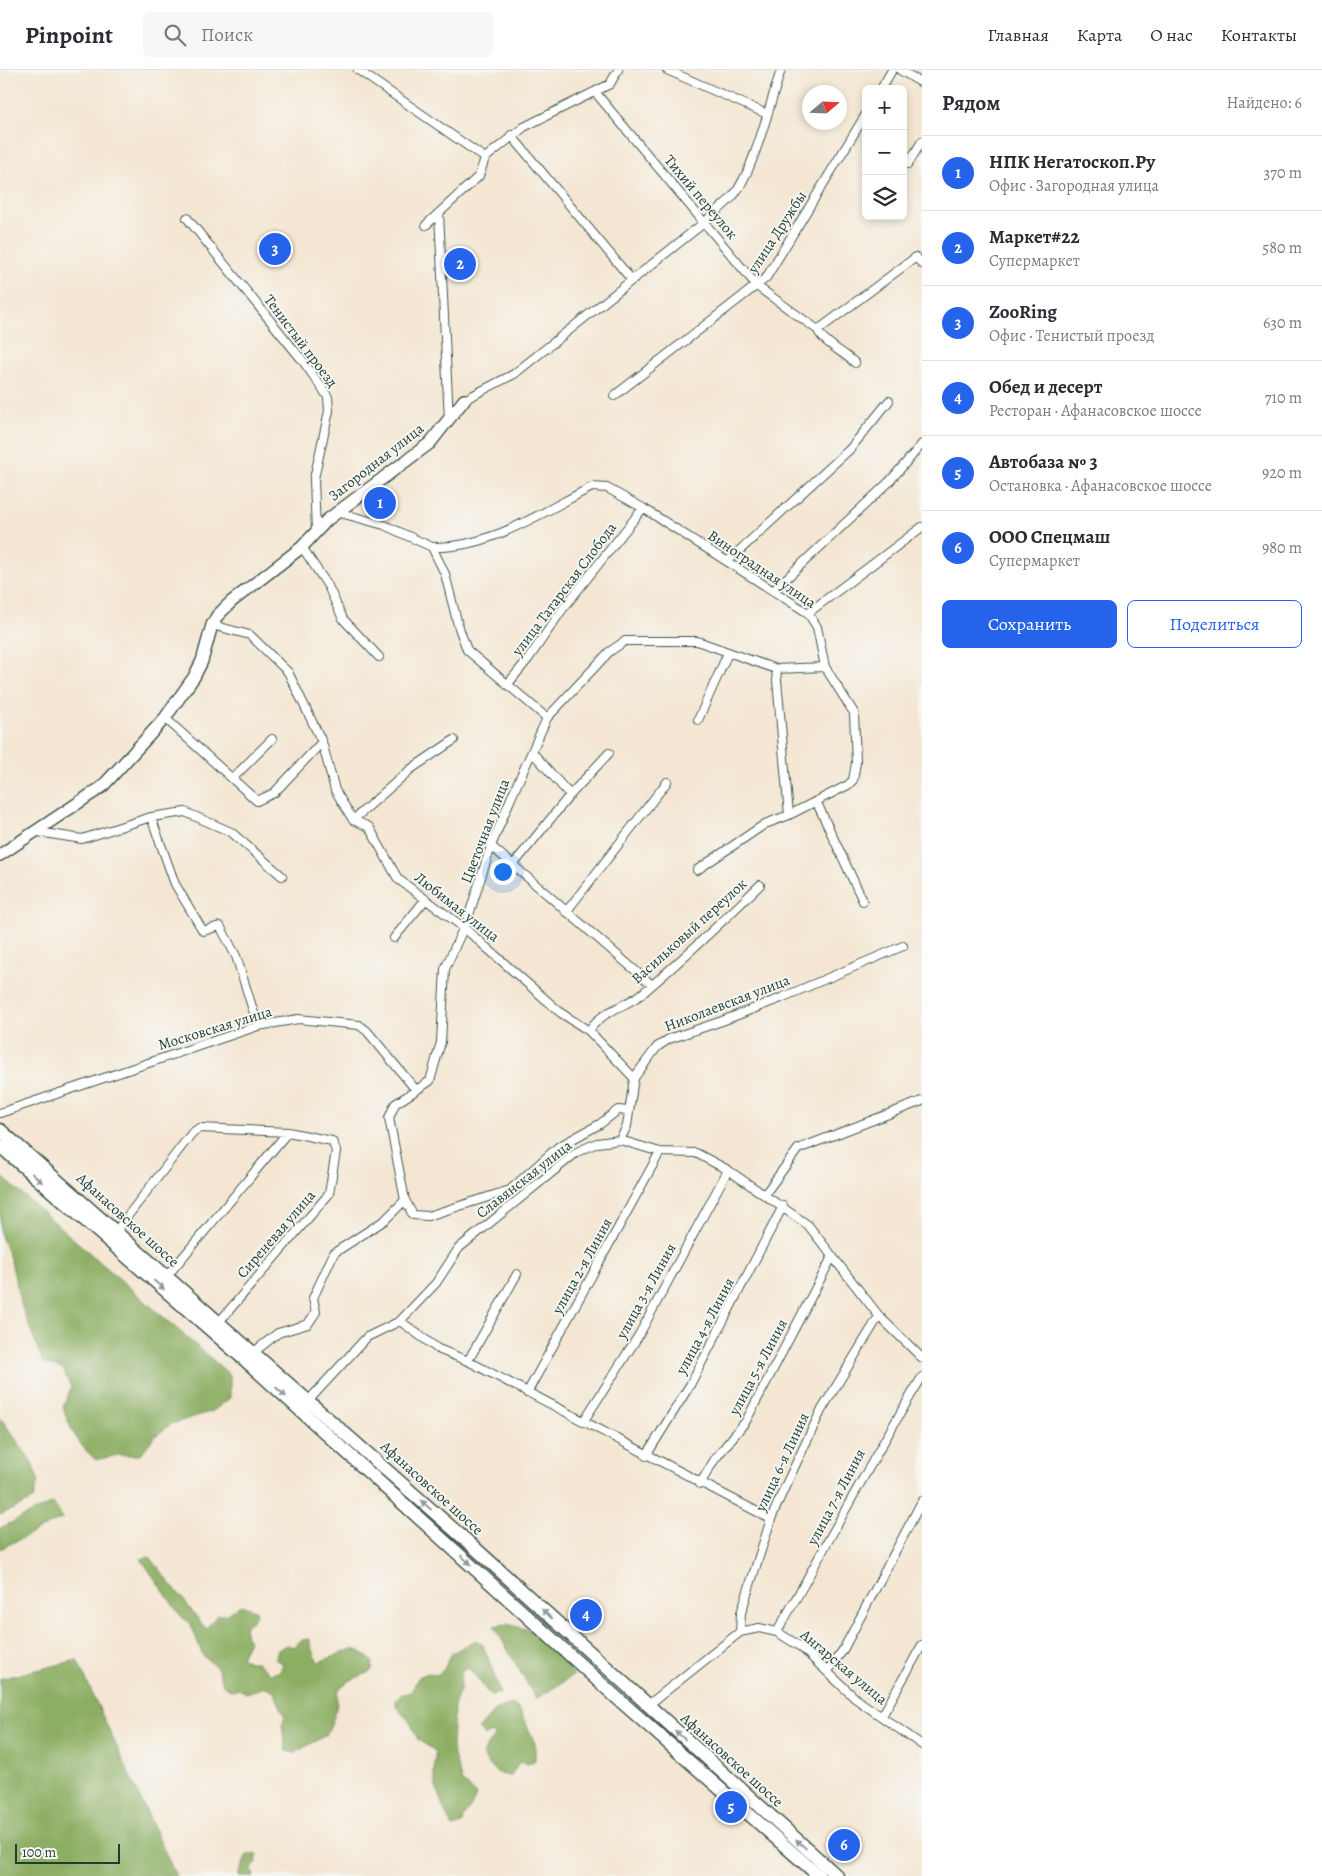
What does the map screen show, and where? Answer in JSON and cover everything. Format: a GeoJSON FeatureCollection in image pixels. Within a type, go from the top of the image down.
{"type":"FeatureCollection","features":[{"type":"Feature","properties":{"kind":"main road","name":"Афанасовское шоссе"},"geometry":{"type":"LineString","coordinates":[[0,1130],[309,1400],[837,1876]]}},
{"type":"Feature","properties":{"kind":"main road","name":"Афанасовское шоссе"},"geometry":{"type":"LineString","coordinates":[[0,1146],[245,1360],[616,1697],[819,1876]]}},
{"type":"Feature","properties":{"kind":"street"},"geometry":{"type":"LineString","coordinates":[[358,70],[485,158]]}},
{"type":"Feature","properties":{"kind":"street"},"geometry":{"type":"LineString","coordinates":[[426,225],[479,176],[485,158],[511,135],[610,84],[618,70]]}},
{"type":"Feature","properties":{"kind":"street"},"geometry":{"type":"LineString","coordinates":[[667,70],[767,114]]}},
{"type":"Feature","properties":{"kind":"street","name":"Загородная улица"},"geometry":{"type":"LineString","coordinates":[[0,855],[38,832],[102,787],[164,718],[194,677],[202,661],[212,625],[231,602],[302,547],[337,512],[430,443],[464,400],[514,374],[705,222],[734,195],[742,182],[781,70]]}},
{"type":"Feature","properties":{"kind":"street"},"geometry":{"type":"LineString","coordinates":[[883,85],[892,70]]}},
{"type":"Feature","properties":{"kind":"street"},"geometry":{"type":"LineString","coordinates":[[900,70],[922,83]]}},
{"type":"Feature","properties":{"kind":"street","name":"Тихий переулок"},"geometry":{"type":"LineString","coordinates":[[595,92],[758,287],[818,330],[820,336],[844,352],[856,363]]}},
{"type":"Feature","properties":{"kind":"street","name":"улица Дружбы"},"geometry":{"type":"LineString","coordinates":[[614,396],[758,287],[766,278],[862,121]]}},
{"type":"Feature","properties":{"kind":"street"},"geometry":{"type":"LineString","coordinates":[[511,135],[631,279]]}},
{"type":"Feature","properties":{"kind":"street"},"geometry":{"type":"LineString","coordinates":[[908,164],[922,141]]}},
{"type":"Feature","properties":{"kind":"street"},"geometry":{"type":"LineString","coordinates":[[439,213],[449,420]]}},
{"type":"Feature","properties":{"kind":"street","name":"Тенистый проезд"},"geometry":{"type":"LineString","coordinates":[[186,218],[303,361],[328,397],[329,411],[314,479],[316,531]]}},
{"type":"Feature","properties":{"kind":"street"},"geometry":{"type":"LineString","coordinates":[[818,330],[916,257],[922,264]]}},
{"type":"Feature","properties":{"kind":"street"},"geometry":{"type":"LineString","coordinates":[[728,561],[850,449],[889,401]]}},
{"type":"Feature","properties":{"kind":"street"},"geometry":{"type":"LineString","coordinates":[[773,591],[889,482],[922,444]]}},
{"type":"Feature","properties":{"kind":"street","name":"Виноградная улица"},"geometry":{"type":"LineString","coordinates":[[432,547],[452,548],[471,543],[524,522],[592,487],[607,488],[643,508],[808,613],[817,627],[825,668],[854,713],[856,763],[852,780],[848,785],[790,815],[765,824],[698,870]]}},
{"type":"Feature","properties":{"kind":"street","name":"улица Татарская Слобода"},"geometry":{"type":"LineString","coordinates":[[507,685],[529,658],[562,610],[643,508]]}},
{"type":"Feature","properties":{"kind":"street"},"geometry":{"type":"LineString","coordinates":[[337,512],[384,525],[432,547],[445,574],[458,625],[467,650],[547,718],[609,652],[625,641],[698,641],[776,669],[825,668]]}},
{"type":"Feature","properties":{"kind":"street"},"geometry":{"type":"LineString","coordinates":[[808,613],[922,527]]}},
{"type":"Feature","properties":{"kind":"street"},"geometry":{"type":"LineString","coordinates":[[302,547],[328,586],[343,619],[379,657]]}},
{"type":"Feature","properties":{"kind":"street","name":"Любимая улица"},"geometry":{"type":"LineString","coordinates":[[212,625],[250,636],[288,672],[322,742],[335,790],[353,820],[368,827],[398,879],[463,927],[561,1012],[589,1031],[634,1078]]}},
{"type":"Feature","properties":{"kind":"street"},"geometry":{"type":"LineString","coordinates":[[698,720],[728,653]]}},
{"type":"Feature","properties":{"kind":"street"},"geometry":{"type":"LineString","coordinates":[[776,669],[790,815]]}},
{"type":"Feature","properties":{"kind":"street"},"geometry":{"type":"LineString","coordinates":[[164,718],[257,802],[274,793],[322,742]]}},
{"type":"Feature","properties":{"kind":"street","name":"Цветочная улица"},"geometry":{"type":"LineString","coordinates":[[404,1200],[389,1118],[394,1104],[430,1081],[441,1042],[445,969],[468,918],[510,798],[533,753],[547,718]]}},
{"type":"Feature","properties":{"kind":"street"},"geometry":{"type":"LineString","coordinates":[[232,778],[272,739]]}},
{"type":"Feature","properties":{"kind":"street"},"geometry":{"type":"LineString","coordinates":[[353,820],[411,769],[454,740]]}},
{"type":"Feature","properties":{"kind":"street"},"geometry":{"type":"LineString","coordinates":[[533,753],[570,795]]}},
{"type":"Feature","properties":{"kind":"street"},"geometry":{"type":"LineString","coordinates":[[513,865],[570,795],[609,753]]}},
{"type":"Feature","properties":{"kind":"street"},"geometry":{"type":"LineString","coordinates":[[566,912],[667,782]]}},
{"type":"Feature","properties":{"kind":"street"},"geometry":{"type":"LineString","coordinates":[[816,801],[863,901]]}},
{"type":"Feature","properties":{"kind":"street"},"geometry":{"type":"LineString","coordinates":[[38,832],[82,839],[151,817],[185,812],[213,822],[231,832],[282,876]]}},
{"type":"Feature","properties":{"kind":"street"},"geometry":{"type":"LineString","coordinates":[[151,817],[175,884],[203,931],[220,926],[236,956],[258,1026]]}},
{"type":"Feature","properties":{"kind":"street"},"geometry":{"type":"LineString","coordinates":[[492,846],[652,986]]}},
{"type":"Feature","properties":{"kind":"street","name":"Васильковый переулок"},"geometry":{"type":"LineString","coordinates":[[589,1031],[595,1021],[642,994],[652,986],[681,961],[760,885]]}},
{"type":"Feature","properties":{"kind":"street"},"geometry":{"type":"LineString","coordinates":[[394,938],[425,900]]}},
{"type":"Feature","properties":{"kind":"street","name":"Николаевская улица"},"geometry":{"type":"LineString","coordinates":[[620,1140],[627,1126],[634,1078],[657,1046],[669,1038],[764,1005],[903,946]]}},
{"type":"Feature","properties":{"kind":"street","name":"Московская улица"},"geometry":{"type":"LineString","coordinates":[[0,1113],[258,1026],[298,1019],[358,1026],[367,1031],[416,1090]]}},
{"type":"Feature","properties":{"kind":"street"},"geometry":{"type":"LineString","coordinates":[[765,1194],[798,1149],[922,1101]]}},
{"type":"Feature","properties":{"kind":"street"},"geometry":{"type":"LineString","coordinates":[[254,1352],[278,1333],[308,1324],[316,1312],[313,1298],[334,1253],[385,1220],[404,1200],[413,1215],[428,1216],[510,1190],[558,1148],[600,1124],[618,1110],[628,1111]]}},
{"type":"Feature","properties":{"kind":"street"},"geometry":{"type":"LineString","coordinates":[[116,1231],[195,1130],[202,1127],[288,1132]]}},
{"type":"Feature","properties":{"kind":"street"},"geometry":{"type":"LineString","coordinates":[[167,1276],[288,1132]]}},
{"type":"Feature","properties":{"kind":"street","name":"Сиреневая улица"},"geometry":{"type":"LineString","coordinates":[[219,1322],[330,1192],[336,1151],[335,1146],[326,1138],[288,1132]]}},
{"type":"Feature","properties":{"kind":"street","name":"Славянская улица"},"geometry":{"type":"LineString","coordinates":[[309,1400],[367,1337],[400,1322],[436,1283],[459,1248],[577,1152],[597,1143],[620,1140],[660,1152],[696,1153],[728,1170],[783,1206],[808,1226],[879,1316],[922,1358]]}},
{"type":"Feature","properties":{"kind":"street","name":"улица 2-я Линия"},"geometry":{"type":"LineString","coordinates":[[527,1393],[660,1152]]}},
{"type":"Feature","properties":{"kind":"street","name":"улица 3-я Линия"},"geometry":{"type":"LineString","coordinates":[[583,1422],[639,1335],[728,1170]]}},
{"type":"Feature","properties":{"kind":"street","name":"улица 4-я Линия"},"geometry":{"type":"LineString","coordinates":[[646,1456],[690,1385],[783,1206]]}},
{"type":"Feature","properties":{"kind":"street","name":"улица 5-я Линия"},"geometry":{"type":"LineString","coordinates":[[700,1484],[715,1459],[746,1421],[832,1257]]}},
{"type":"Feature","properties":{"kind":"street"},"geometry":{"type":"LineString","coordinates":[[468,1362],[517,1274]]}},
{"type":"Feature","properties":{"kind":"street","name":"улица 6-я Линия"},"geometry":{"type":"LineString","coordinates":[[740,1632],[741,1613],[771,1519],[821,1411],[879,1316]]}},
{"type":"Feature","properties":{"kind":"street"},"geometry":{"type":"LineString","coordinates":[[400,1322],[438,1349],[468,1362],[700,1484],[771,1519]]}},
{"type":"Feature","properties":{"kind":"street","name":"улица 7-я Линия"},"geometry":{"type":"LineString","coordinates":[[777,1632],[879,1447],[922,1377]]}},
{"type":"Feature","properties":{"kind":"street"},"geometry":{"type":"LineString","coordinates":[[828,1671],[842,1650],[922,1501]]}},
{"type":"Feature","properties":{"kind":"street","name":"Ангарская улица"},"geometry":{"type":"LineString","coordinates":[[740,1632],[759,1628],[777,1632],[801,1647],[856,1699],[922,1745]]}},
{"type":"Feature","properties":{"kind":"street"},"geometry":{"type":"LineString","coordinates":[[647,1706],[740,1632]]}},
{"type":"Feature","properties":{"kind":"street"},"geometry":{"type":"LineString","coordinates":[[882,1716],[922,1645]]}},
{"type":"Feature","properties":{"kind":"green space"},"geometry":{"type":"Polygon","coordinates":[[[0,1175],[230,1375],[230,1398],[213,1411],[171,1424],[154,1437],[140,1455],[118,1455],[96,1460],[89,1454],[75,1436],[63,1407],[71,1388],[63,1369],[43,1363],[20,1302],[11,1261],[0,1233],[0,1175]]]}},
{"type":"Feature","properties":{"kind":"green space"},"geometry":{"type":"Polygon","coordinates":[[[0,1417],[31,1461],[38,1480],[33,1500],[0,1515],[0,1417]]]}},
{"type":"Feature","properties":{"kind":"green space"},"geometry":{"type":"Polygon","coordinates":[[[53,1503],[63,1518],[0,1549],[0,1528],[53,1503]]]}},
{"type":"Feature","properties":{"kind":"green space"},"geometry":{"type":"Polygon","coordinates":[[[150,1557],[206,1629],[217,1615],[226,1615],[241,1605],[257,1611],[253,1620],[246,1625],[245,1634],[249,1641],[241,1657],[248,1662],[257,1662],[270,1674],[279,1672],[283,1664],[275,1659],[278,1650],[286,1645],[295,1647],[301,1640],[309,1639],[314,1656],[319,1662],[352,1649],[360,1651],[373,1662],[372,1670],[348,1682],[339,1690],[336,1712],[326,1735],[295,1753],[286,1751],[282,1725],[285,1716],[273,1690],[265,1687],[246,1693],[239,1689],[230,1690],[223,1685],[217,1667],[203,1656],[190,1622],[182,1618],[141,1559],[150,1557]]]}},
{"type":"Feature","properties":{"kind":"green space"},"geometry":{"type":"Polygon","coordinates":[[[507,1624],[530,1630],[560,1658],[574,1675],[536,1699],[494,1626],[507,1624]]]}},
{"type":"Feature","properties":{"kind":"green space"},"geometry":{"type":"Polygon","coordinates":[[[476,1640],[483,1645],[501,1693],[491,1695],[468,1668],[461,1672],[460,1690],[454,1706],[452,1749],[462,1782],[476,1794],[474,1802],[464,1816],[462,1824],[453,1827],[435,1782],[434,1750],[418,1740],[410,1722],[397,1708],[395,1700],[402,1694],[411,1692],[419,1676],[429,1673],[437,1675],[444,1669],[452,1653],[476,1640]]]}},
{"type":"Feature","properties":{"kind":"green space"},"geometry":{"type":"Polygon","coordinates":[[[77,1660],[176,1876],[0,1876],[0,1679],[77,1660]]]}},
{"type":"Feature","properties":{"kind":"green space"},"geometry":{"type":"Polygon","coordinates":[[[512,1704],[519,1709],[535,1743],[535,1760],[528,1764],[519,1762],[511,1776],[497,1772],[488,1764],[483,1755],[495,1736],[493,1733],[485,1736],[478,1729],[496,1709],[512,1704]]]}},
{"type":"Feature","properties":{"kind":"green space"},"geometry":{"type":"Polygon","coordinates":[[[247,1854],[256,1854],[257,1862],[252,1869],[254,1876],[238,1876],[247,1854]]]}},
{"type":"Feature","properties":{"kind":"place","name":"ZooRing"},"geometry":{"type":"Point","coordinates":[275,249]}},
{"type":"Feature","properties":{"kind":"place","name":"Маркет#22"},"geometry":{"type":"Point","coordinates":[460,264]}},
{"type":"Feature","properties":{"kind":"place","name":"НПК Негатоскоп.Ру"},"geometry":{"type":"Point","coordinates":[380,503]}},
{"type":"Feature","properties":{"kind":"place","name":"Обед и десерт"},"geometry":{"type":"Point","coordinates":[586,1615]}},
{"type":"Feature","properties":{"kind":"place","name":"Автобаза № 3"},"geometry":{"type":"Point","coordinates":[731,1807]}},
{"type":"Feature","properties":{"kind":"place","name":"ООО Спецмаш"},"geometry":{"type":"Point","coordinates":[844,1845]}}]}
